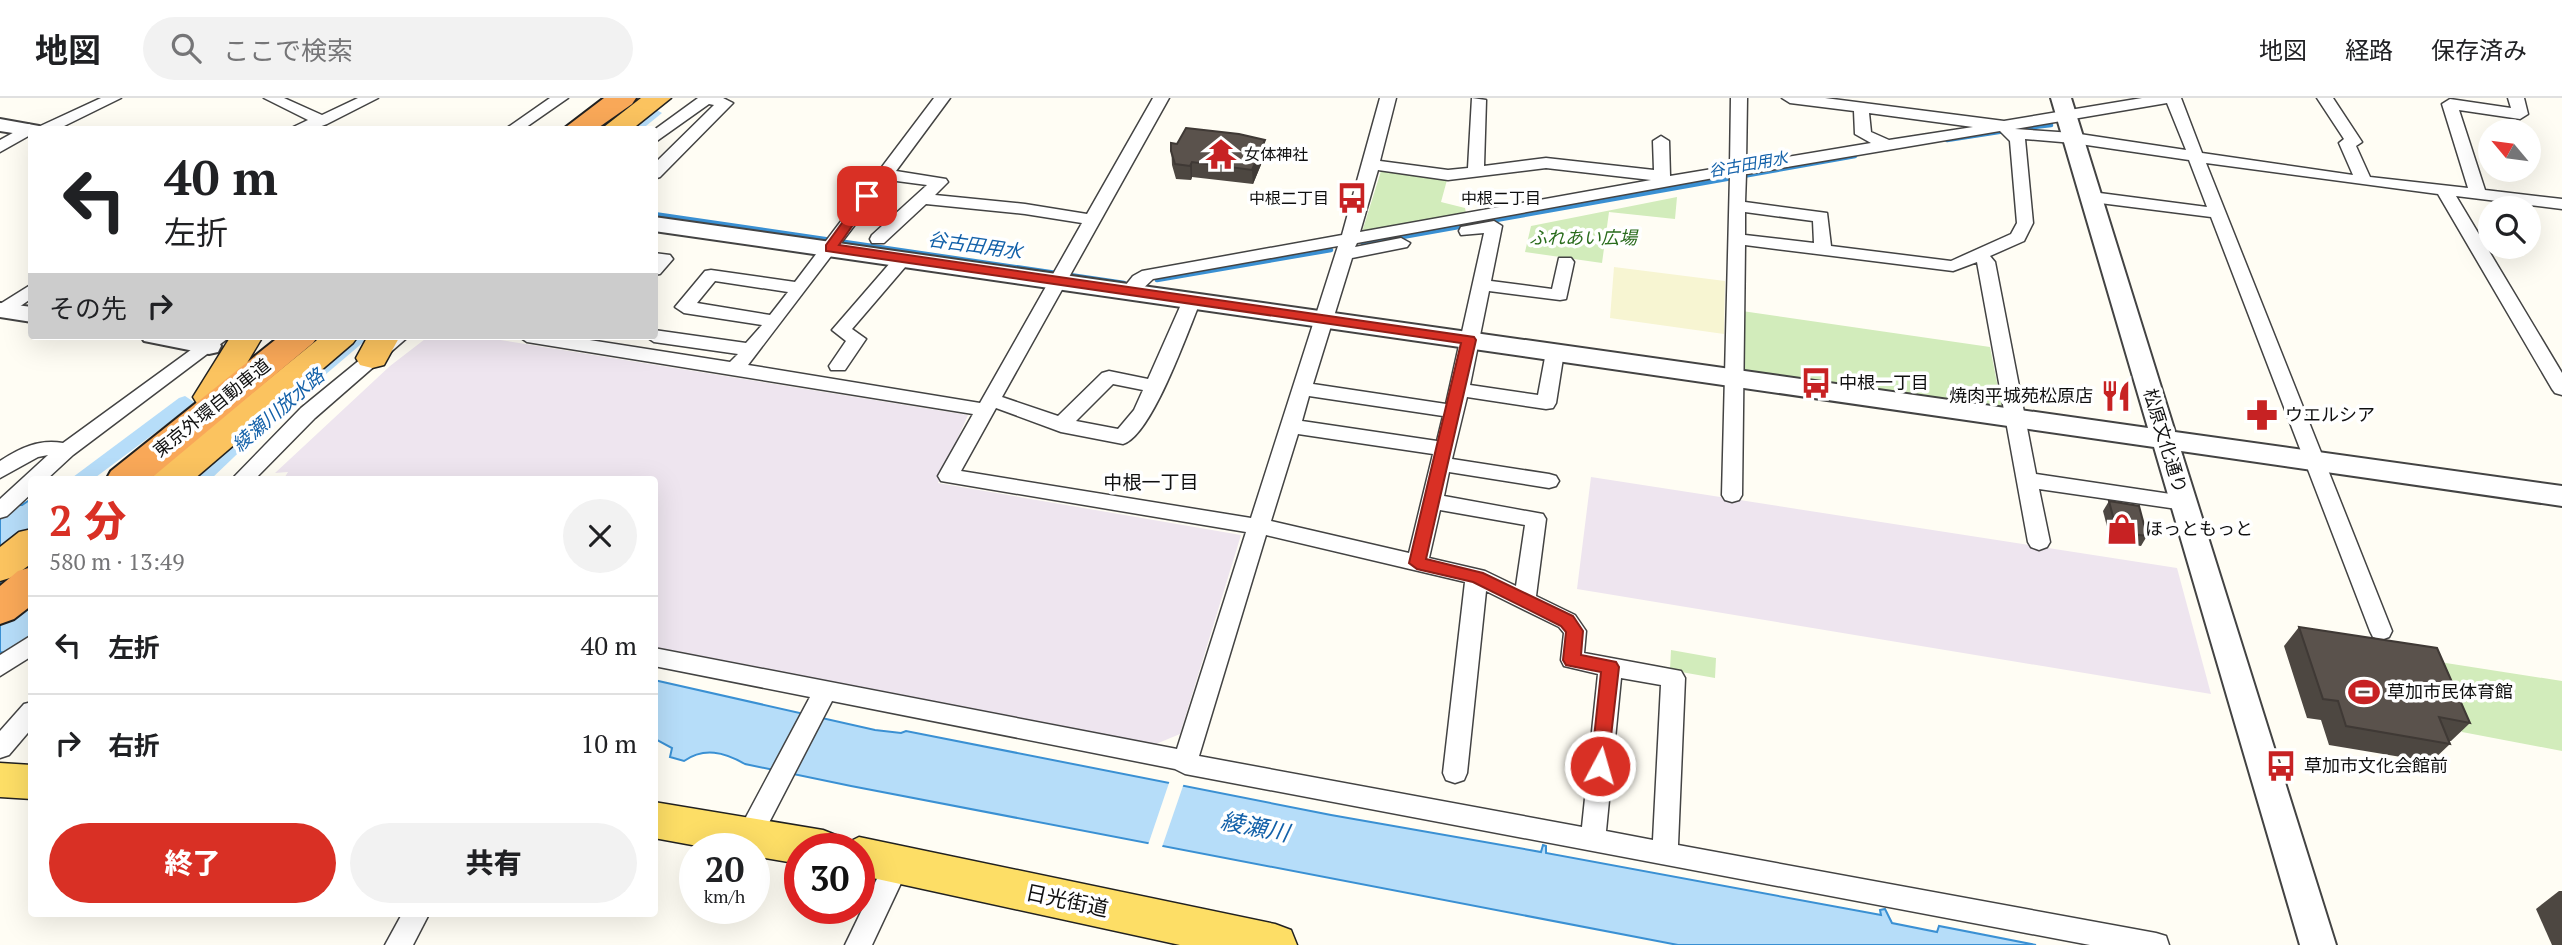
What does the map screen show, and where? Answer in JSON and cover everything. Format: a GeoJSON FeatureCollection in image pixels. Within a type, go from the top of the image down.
{"type":"FeatureCollection","features":[{"type":"Feature","properties":{"kind":"highway"},"geometry":{"type":"LineString","coordinates":[[572,126],[606,106],[681,98]]}},
{"type":"Feature","properties":{"kind":"highway"},"geometry":{"type":"LineString","coordinates":[[618,126],[652,99]]}},
{"type":"Feature","properties":{"kind":"highway"},"geometry":{"type":"LineString","coordinates":[[581,126],[606,106]]}},
{"type":"Feature","properties":{"kind":"highway"},"geometry":{"type":"LineString","coordinates":[[210,397],[245,340]]}},
{"type":"Feature","properties":{"kind":"highway"},"geometry":{"type":"LineString","coordinates":[[113,476],[280,340]]}},
{"type":"Feature","properties":{"kind":"highway","name":"東京外環自動車道"},"geometry":{"type":"LineString","coordinates":[[129,476],[296,340]]}},
{"type":"Feature","properties":{"kind":"highway","name":"東京外環自動車道"},"geometry":{"type":"LineString","coordinates":[[159,476],[323,340]]}},
{"type":"Feature","properties":{"kind":"highway"},"geometry":{"type":"LineString","coordinates":[[174,476],[337,340]]}},
{"type":"Feature","properties":{"kind":"highway"},"geometry":{"type":"LineString","coordinates":[[0,567],[28,545]]}},
{"type":"Feature","properties":{"kind":"highway"},"geometry":{"type":"LineString","coordinates":[[0,581],[28,558]]}},
{"type":"Feature","properties":{"kind":"highway"},"geometry":{"type":"LineString","coordinates":[[0,608],[28,585]]}},
{"type":"Feature","properties":{"kind":"highway"},"geometry":{"type":"LineString","coordinates":[[0,623],[28,599]]}},
{"type":"Feature","properties":{"kind":"main road"},"geometry":{"type":"LineString","coordinates":[[0,780],[28,782]]}},
{"type":"Feature","properties":{"kind":"main road"},"geometry":{"type":"LineString","coordinates":[[658,821],[743,833]]}},
{"type":"Feature","properties":{"kind":"main road","name":"日光街道"},"geometry":{"type":"LineString","coordinates":[[878,860],[1275,945]]}},
{"type":"Feature","properties":{"kind":"street"},"geometry":{"type":"LineString","coordinates":[[42,126],[113,98]]}},
{"type":"Feature","properties":{"kind":"street"},"geometry":{"type":"LineString","coordinates":[[272,98],[322,121]]}},
{"type":"Feature","properties":{"kind":"street"},"geometry":{"type":"LineString","coordinates":[[307,126],[370,98]]}},
{"type":"Feature","properties":{"kind":"street"},"geometry":{"type":"LineString","coordinates":[[517,126],[560,98]]}},
{"type":"Feature","properties":{"kind":"street"},"geometry":{"type":"LineString","coordinates":[[658,135],[707,98],[725,103],[658,170]]}},
{"type":"Feature","properties":{"kind":"street"},"geometry":{"type":"LineString","coordinates":[[735,369],[775,321],[942,98]]}},
{"type":"Feature","properties":{"kind":"street"},"geometry":{"type":"LineString","coordinates":[[1161,98],[948,475],[1259,527],[1477,577],[1525,599],[1573,626],[1572,660],[1673,678],[1664,853]]}},
{"type":"Feature","properties":{"kind":"street"},"geometry":{"type":"LineString","coordinates":[[1388,98],[1304,388],[1185,764],[1307,789],[1593,839],[2156,945]]}},
{"type":"Feature","properties":{"kind":"street"},"geometry":{"type":"LineString","coordinates":[[1732,495],[1739,98]]}},
{"type":"Feature","properties":{"kind":"street"},"geometry":{"type":"LineString","coordinates":[[1790,98],[1830,100],[2010,130],[2067,117],[2195,155],[2364,181],[2562,204]]}},
{"type":"Feature","properties":{"kind":"street"},"geometry":{"type":"LineString","coordinates":[[1347,246],[1682,178],[1887,145],[2010,130],[2171,98],[2381,631]]}},
{"type":"Feature","properties":{"kind":"street"},"geometry":{"type":"LineString","coordinates":[[2325,98],[2354,142],[2347,144],[2364,181]]}},
{"type":"Feature","properties":{"kind":"street"},"geometry":{"type":"LineString","coordinates":[[2478,194],[2449,104],[2520,114],[2516,98]]}},
{"type":"Feature","properties":{"kind":"street"},"geometry":{"type":"LineString","coordinates":[[1476,173],[1478,100]]}},
{"type":"Feature","properties":{"kind":"street"},"geometry":{"type":"LineString","coordinates":[[1861,107],[1863,134],[1887,145]]}},
{"type":"Feature","properties":{"kind":"street","name":"松原文化通り"},"geometry":{"type":"LineString","coordinates":[[2067,117],[2318,945]]}},
{"type":"Feature","properties":{"kind":"street"},"geometry":{"type":"LineString","coordinates":[[0,125],[28,128]]}},
{"type":"Feature","properties":{"kind":"street"},"geometry":{"type":"LineString","coordinates":[[1737,239],[1953,266],[2018,237],[2025,223],[2018,140],[2010,130]]}},
{"type":"Feature","properties":{"kind":"street"},"geometry":{"type":"LineString","coordinates":[[0,147],[28,132]]}},
{"type":"Feature","properties":{"kind":"street"},"geometry":{"type":"LineString","coordinates":[[1661,141],[1662,176]]}},
{"type":"Feature","properties":{"kind":"street"},"geometry":{"type":"LineString","coordinates":[[1371,164],[1448,175],[1546,163],[1682,178]]}},
{"type":"Feature","properties":{"kind":"street"},"geometry":{"type":"LineString","coordinates":[[878,239],[940,182],[884,174]]}},
{"type":"Feature","properties":{"kind":"street"},"geometry":{"type":"LineString","coordinates":[[2444,190],[2556,371],[2562,389]]}},
{"type":"Feature","properties":{"kind":"street"},"geometry":{"type":"LineString","coordinates":[[2092,197],[2217,213]]}},
{"type":"Feature","properties":{"kind":"street"},"geometry":{"type":"LineString","coordinates":[[924,199],[1026,209],[1092,220]]}},
{"type":"Feature","properties":{"kind":"street"},"geometry":{"type":"LineString","coordinates":[[1737,206],[1821,217],[1824,251]]}},
{"type":"Feature","properties":{"kind":"street"},"geometry":{"type":"LineString","coordinates":[[658,225],[2562,496]]}},
{"type":"Feature","properties":{"kind":"street"},"geometry":{"type":"LineString","coordinates":[[1130,291],[1139,280],[1148,275],[1494,226],[1459,390],[1417,563]]}},
{"type":"Feature","properties":{"kind":"street"},"geometry":{"type":"LineString","coordinates":[[1980,254],[1986,262],[2039,542]]}},
{"type":"Feature","properties":{"kind":"street"},"geometry":{"type":"LineString","coordinates":[[838,366],[857,339],[841,330],[903,259]]}},
{"type":"Feature","properties":{"kind":"street"},"geometry":{"type":"LineString","coordinates":[[1481,285],[1560,295],[1565,262]]}},
{"type":"Feature","properties":{"kind":"street"},"geometry":{"type":"LineString","coordinates":[[775,321],[684,307],[711,275],[800,288]]}},
{"type":"Feature","properties":{"kind":"street"},"geometry":{"type":"LineString","coordinates":[[2,311],[28,292]]}},
{"type":"Feature","properties":{"kind":"street"},"geometry":{"type":"LineString","coordinates":[[552,340],[988,405],[1061,425],[1123,437],[1143,413],[1192,300]]}},
{"type":"Feature","properties":{"kind":"street"},"geometry":{"type":"LineString","coordinates":[[2,311],[28,314]]}},
{"type":"Feature","properties":{"kind":"street"},"geometry":{"type":"LineString","coordinates":[[658,336],[752,350]]}},
{"type":"Feature","properties":{"kind":"street"},"geometry":{"type":"LineString","coordinates":[[37,476],[66,450],[216,341]]}},
{"type":"Feature","properties":{"kind":"street"},"geometry":{"type":"LineString","coordinates":[[245,476],[378,347]]}},
{"type":"Feature","properties":{"kind":"street"},"geometry":{"type":"LineString","coordinates":[[1459,390],[1546,403],[1555,352]]}},
{"type":"Feature","properties":{"kind":"street"},"geometry":{"type":"LineString","coordinates":[[1061,425],[1109,377],[1153,386]]}},
{"type":"Feature","properties":{"kind":"street"},"geometry":{"type":"LineString","coordinates":[[1304,388],[1453,411]]}},
{"type":"Feature","properties":{"kind":"street"},"geometry":{"type":"LineString","coordinates":[[1291,426],[1443,456],[1549,481]]}},
{"type":"Feature","properties":{"kind":"street"},"geometry":{"type":"LineString","coordinates":[[0,471],[48,446],[66,450]]}},
{"type":"Feature","properties":{"kind":"street"},"geometry":{"type":"LineString","coordinates":[[2029,480],[2184,503]]}},
{"type":"Feature","properties":{"kind":"street"},"geometry":{"type":"LineString","coordinates":[[0,511],[28,485]]}},
{"type":"Feature","properties":{"kind":"street"},"geometry":{"type":"LineString","coordinates":[[1432,501],[1536,519],[1525,599]]}},
{"type":"Feature","properties":{"kind":"street"},"geometry":{"type":"LineString","coordinates":[[1455,773],[1477,577]]}},
{"type":"Feature","properties":{"kind":"street"},"geometry":{"type":"LineString","coordinates":[[0,667],[28,647]]}},
{"type":"Feature","properties":{"kind":"street"},"geometry":{"type":"LineString","coordinates":[[658,658],[1186,761]]}},
{"type":"Feature","properties":{"kind":"street"},"geometry":{"type":"LineString","coordinates":[[1593,839],[1610,667]]}},
{"type":"Feature","properties":{"kind":"street"},"geometry":{"type":"LineString","coordinates":[[751,833],[826,691]]}},
{"type":"Feature","properties":{"kind":"street"},"geometry":{"type":"LineString","coordinates":[[0,748],[28,716]]}},
{"type":"Feature","properties":{"kind":"street"},"geometry":{"type":"LineString","coordinates":[[858,945],[878,860]]}},
{"type":"Feature","properties":{"kind":"street"},"geometry":{"type":"LineString","coordinates":[[398,945],[414,917]]}},
{"type":"Feature","properties":{"kind":"shaded area"},"geometry":{"type":"Polygon","coordinates":[[[1614,267],[1725,281],[1724,334],[1610,318],[1614,267]]]}},
{"type":"Feature","properties":{"kind":"shaded area"},"geometry":{"type":"Polygon","coordinates":[[[424,340],[501,340],[968,415],[938,483],[1241,535],[1180,734],[1156,744],[658,648],[658,476],[286,476],[288,472],[275,473],[390,366],[424,340]]]}},
{"type":"Feature","properties":{"kind":"shaded area"},"geometry":{"type":"Polygon","coordinates":[[[1591,477],[2177,568],[2211,694],[1577,589],[1591,477]]]}},
{"type":"Feature","properties":{"kind":"green space"},"geometry":{"type":"Polygon","coordinates":[[[1381,171],[1447,180],[1441,202],[1465,208],[1466,213],[1362,232],[1381,171]]]}},
{"type":"Feature","properties":{"kind":"green space","name":"ふれあい広場"},"geometry":{"type":"Polygon","coordinates":[[[1677,197],[1675,219],[1609,212],[1602,263],[1525,252],[1531,226],[1677,197]]]}},
{"type":"Feature","properties":{"kind":"green space"},"geometry":{"type":"Polygon","coordinates":[[[1742,311],[1990,347],[2002,408],[1744,372],[1740,368],[1742,311]]]}},
{"type":"Feature","properties":{"kind":"green space"},"geometry":{"type":"Polygon","coordinates":[[[1671,650],[1716,658],[1715,678],[1670,670],[1671,650]]]}},
{"type":"Feature","properties":{"kind":"green space"},"geometry":{"type":"Polygon","coordinates":[[[2433,661],[2562,681],[2562,751],[2462,732],[2433,661]]]}},
{"type":"Feature","properties":{"kind":"water"},"geometry":{"type":"Polygon","coordinates":[[[28,501],[28,656],[0,652],[0,506],[22,505],[28,501]]]}},
{"type":"Feature","properties":{"kind":"water","name":"綾瀬川"},"geometry":{"type":"Polygon","coordinates":[[[658,681],[875,730],[901,733],[906,731],[1331,815],[1541,852],[1543,845],[1546,846],[1546,853],[1881,915],[1880,910],[1885,909],[1892,923],[1937,932],[1939,926],[2036,945],[1678,945],[851,786],[745,764],[722,754],[699,754],[684,761],[670,757],[672,748],[658,741],[658,681]]]}},
{"type":"Feature","properties":{"kind":"pier"},"geometry":{"type":"Polygon","coordinates":[[[1170,780],[1184,783],[1161,850],[1147,848],[1170,780]]]}},
{"type":"Feature","properties":{"kind":"building"},"geometry":{"type":"Polygon","coordinates":[[[1186,128],[1265,140],[1252,170],[1192,162],[1190,166],[1175,164],[1171,143],[1177,144],[1186,128]]]}},
{"type":"Feature","properties":{"kind":"building"},"geometry":{"type":"Polygon","coordinates":[[[2109,501],[2139,506],[2147,536],[2117,532],[2109,501]]]}},
{"type":"Feature","properties":{"kind":"building","name":"草加市民体育館"},"geometry":{"type":"Polygon","coordinates":[[[2299,627],[2437,648],[2470,723],[2439,717],[2450,744],[2346,726],[2338,701],[2323,699],[2299,627]]]}},
{"type":"Feature","properties":{"kind":"waterway","name":"綾瀬川放水路"},"geometry":{"type":"LineString","coordinates":[[637,126],[655,113]]}},
{"type":"Feature","properties":{"kind":"waterway","name":"谷古田用水"},"geometry":{"type":"LineString","coordinates":[[2017,129],[2051,125]]}},
{"type":"Feature","properties":{"kind":"waterway","name":"谷古田用水"},"geometry":{"type":"LineString","coordinates":[[1947,140],[2005,131]]}},
{"type":"Feature","properties":{"kind":"waterway","name":"谷古田用水"},"geometry":{"type":"LineString","coordinates":[[1496,220],[1855,156]]}},
{"type":"Feature","properties":{"kind":"waterway","name":"谷古田用水"},"geometry":{"type":"LineString","coordinates":[[658,215],[1124,283]]}},
{"type":"Feature","properties":{"kind":"waterway","name":"谷古田用水"},"geometry":{"type":"LineString","coordinates":[[1363,244],[1481,223]]}},
{"type":"Feature","properties":{"kind":"waterway","name":"谷古田用水"},"geometry":{"type":"LineString","coordinates":[[1157,280],[1331,250]]}},
{"type":"Feature","properties":{"kind":"waterway","name":"綾瀬川放水路"},"geometry":{"type":"LineString","coordinates":[[313,376],[358,340]]}},
{"type":"Feature","properties":{"kind":"waterway","name":"綾瀬川放水路"},"geometry":{"type":"LineString","coordinates":[[83,476],[185,402]]}},
{"type":"Feature","properties":{"kind":"waterway","name":"綾瀬川放水路"},"geometry":{"type":"LineString","coordinates":[[202,476],[272,411]]}},
{"type":"Feature","properties":{"kind":"place","name":"女体神社"},"geometry":{"type":"Point","coordinates":[1221,154]}},
{"type":"Feature","properties":{"kind":"place","name":"中根二丁目"},"geometry":{"type":"Point","coordinates":[1352,198]}},
{"type":"Feature","properties":{"kind":"place","name":"中根一丁目"},"geometry":{"type":"Point","coordinates":[1816,383]}},
{"type":"Feature","properties":{"kind":"place","name":"焼肉平城苑松原店"},"geometry":{"type":"Point","coordinates":[2116,396]}},
{"type":"Feature","properties":{"kind":"place","name":"ウエルシア"},"geometry":{"type":"Point","coordinates":[2262,415]}},
{"type":"Feature","properties":{"kind":"place","name":"ほっともっと"},"geometry":{"type":"Point","coordinates":[2122,529]}},
{"type":"Feature","properties":{"kind":"place","name":"草加市民体育館"},"geometry":{"type":"Point","coordinates":[2364,692]}},
{"type":"Feature","properties":{"kind":"place","name":"草加市文化会館前"},"geometry":{"type":"Point","coordinates":[2281,766]}},
{"type":"Feature","properties":{"kind":"district","name":"中根二丁目"},"geometry":{"type":"Point","coordinates":[1501,198]}},
{"type":"Feature","properties":{"kind":"district","name":"中根一丁目"},"geometry":{"type":"Point","coordinates":[1151,482]}},
{"type":"Feature","properties":{"kind":"route"},"geometry":{"type":"LineString","coordinates":[[867,196],[830,248],[1469,340],[1417,563],[1477,577],[1567,621],[1574,631],[1572,660],[1610,667],[1600,766]]}}]}
